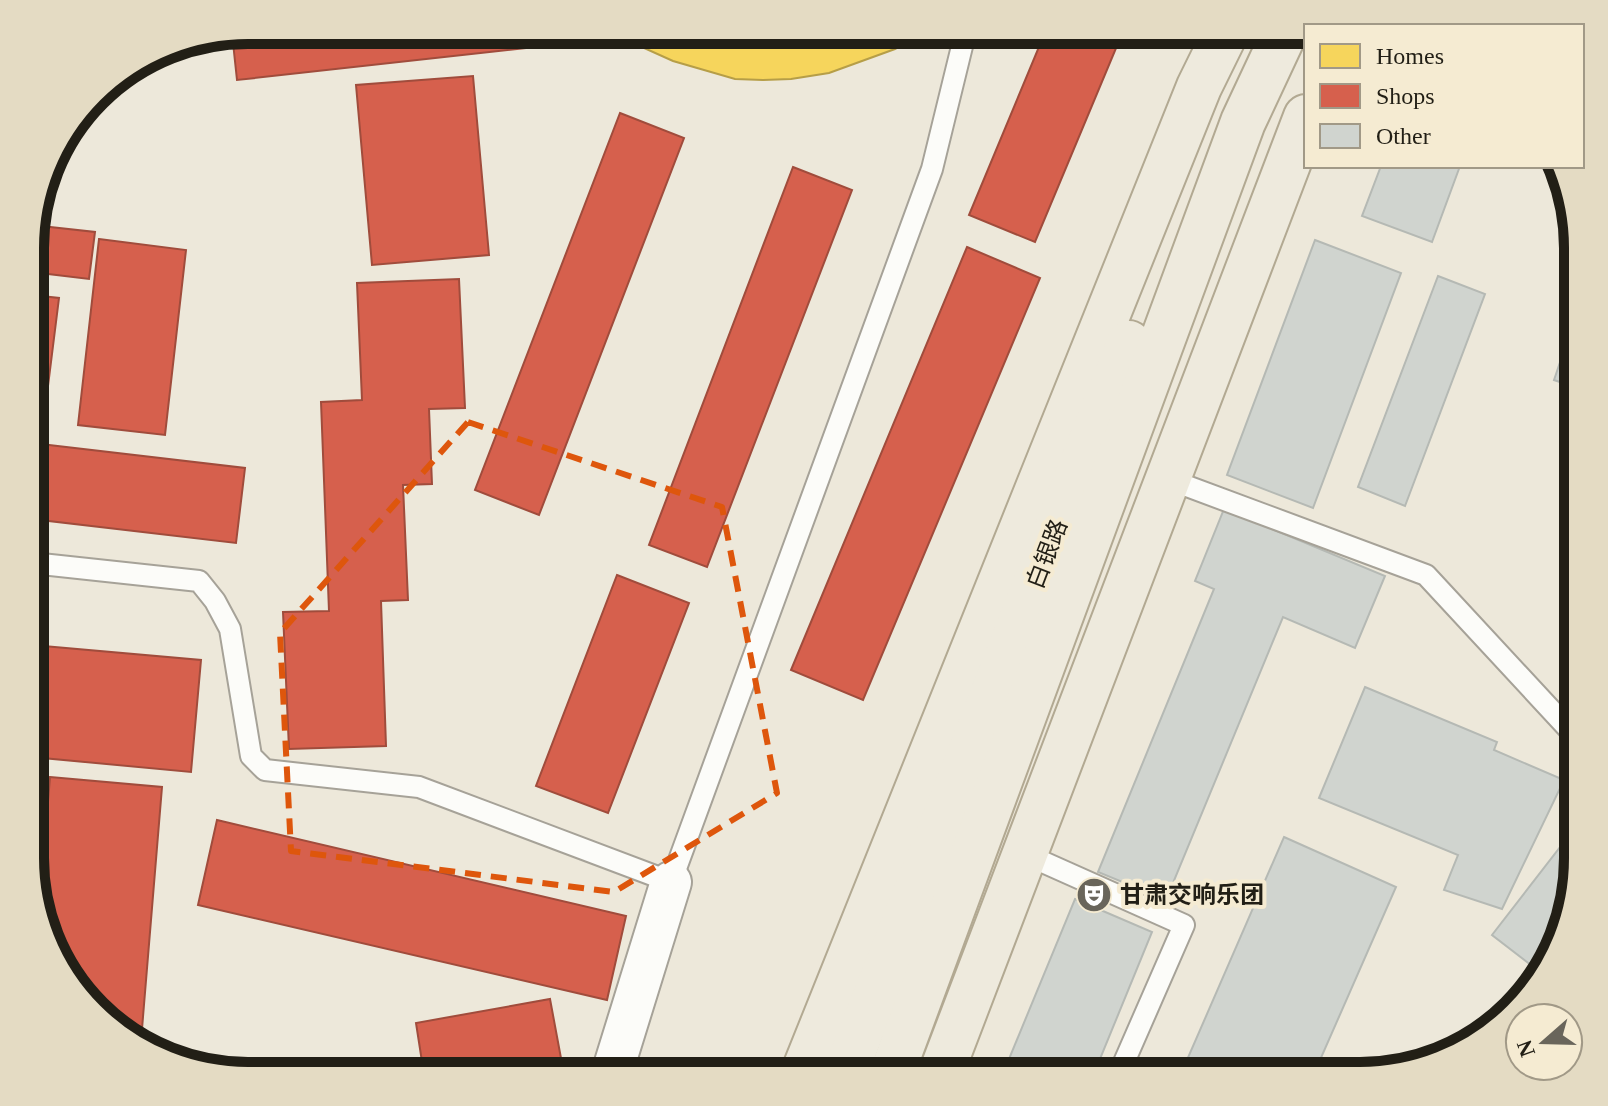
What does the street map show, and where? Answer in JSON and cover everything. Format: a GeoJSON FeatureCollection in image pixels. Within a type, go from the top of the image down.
{"type":"FeatureCollection","features":[{"type":"Feature","properties":{"kind":"main road"},"geometry":{"type":"LineString","coordinates":[[808,1062],[1199,87],[1220,44]]}},
{"type":"Feature","properties":{"kind":"main road","name":"白银路"},"geometry":{"type":"LineString","coordinates":[[896,1062],[1230,120],[1241,44]]}},
{"type":"Feature","properties":{"kind":"main road","name":"白银路"},"geometry":{"type":"LineString","coordinates":[[850,1062],[1230,120],[1277,44]]}},
{"type":"Feature","properties":{"kind":"main road"},"geometry":{"type":"LineString","coordinates":[[945,1062],[1304,122]]}},
{"type":"Feature","properties":{"kind":"street"},"geometry":{"type":"LineString","coordinates":[[615,1062],[671,882]]}},
{"type":"Feature","properties":{"kind":"lane"},"geometry":{"type":"LineString","coordinates":[[44,564],[199,581],[215,601],[230,629],[251,756],[265,770],[419,787],[671,882],[932,169],[963,44]]}},
{"type":"Feature","properties":{"kind":"lane"},"geometry":{"type":"LineString","coordinates":[[1168,479],[1426,575],[1564,724]]}},
{"type":"Feature","properties":{"kind":"lane"},"geometry":{"type":"LineString","coordinates":[[1025,854],[1184,925],[1124,1062]]}},
{"type":"Feature","properties":{"kind":"highlighted area"},"geometry":{"type":"Polygon","coordinates":[[[468,422],[722,507],[777,793],[614,892],[291,851],[280,633],[468,422]]]}},
{"type":"Feature","properties":{"kind":"building: Homes"},"geometry":{"type":"Polygon","coordinates":[[[635,44],[904,44],[829,73],[791,79],[735,79],[673,61],[635,44]]]}},
{"type":"Feature","properties":{"kind":"building: Shops"},"geometry":{"type":"Polygon","coordinates":[[[562,44],[237,80],[233,45],[562,44]]]}},
{"type":"Feature","properties":{"kind":"building: Shops"},"geometry":{"type":"Polygon","coordinates":[[[1040,44],[1118,44],[1035,242],[969,215],[1040,44]]]}},
{"type":"Feature","properties":{"kind":"building: Shops"},"geometry":{"type":"Polygon","coordinates":[[[473,76],[489,255],[372,265],[356,85],[473,76]]]}},
{"type":"Feature","properties":{"kind":"building: Shops"},"geometry":{"type":"Polygon","coordinates":[[[620,113],[684,138],[539,515],[475,490],[620,113]]]}},
{"type":"Feature","properties":{"kind":"building: Shops"},"geometry":{"type":"Polygon","coordinates":[[[793,167],[852,190],[707,567],[649,545],[793,167]]]}},
{"type":"Feature","properties":{"kind":"building: Shops"},"geometry":{"type":"Polygon","coordinates":[[[46,227],[95,232],[89,279],[44,273],[46,227]]]}},
{"type":"Feature","properties":{"kind":"building: Shops"},"geometry":{"type":"Polygon","coordinates":[[[99,239],[186,250],[165,435],[78,425],[99,239]]]}},
{"type":"Feature","properties":{"kind":"building: Shops"},"geometry":{"type":"Polygon","coordinates":[[[967,247],[1040,278],[863,700],[791,670],[967,247]]]}},
{"type":"Feature","properties":{"kind":"building: Shops"},"geometry":{"type":"Polygon","coordinates":[[[459,279],[465,408],[429,409],[432,484],[403,485],[408,600],[381,601],[386,746],[289,749],[283,612],[329,611],[321,402],[362,400],[357,283],[459,279]]]}},
{"type":"Feature","properties":{"kind":"building: Shops"},"geometry":{"type":"Polygon","coordinates":[[[44,296],[59,298],[44,418],[44,296]]]}},
{"type":"Feature","properties":{"kind":"building: Shops"},"geometry":{"type":"Polygon","coordinates":[[[44,444],[245,468],[236,543],[44,520],[44,444]]]}},
{"type":"Feature","properties":{"kind":"building: Shops"},"geometry":{"type":"Polygon","coordinates":[[[617,575],[689,603],[608,813],[536,786],[617,575]]]}},
{"type":"Feature","properties":{"kind":"building: Shops"},"geometry":{"type":"Polygon","coordinates":[[[44,646],[201,660],[191,772],[44,758],[44,646]]]}},
{"type":"Feature","properties":{"kind":"building: Shops"},"geometry":{"type":"Polygon","coordinates":[[[50,777],[162,787],[142,1032],[95,993],[71,960],[51,911],[44,872],[50,777]]]}},
{"type":"Feature","properties":{"kind":"building: Shops"},"geometry":{"type":"Polygon","coordinates":[[[217,820],[626,916],[607,1000],[198,905],[217,820]]]}},
{"type":"Feature","properties":{"kind":"building: Shops"},"geometry":{"type":"Polygon","coordinates":[[[550,999],[562,1062],[422,1062],[416,1023],[550,999]]]}},
{"type":"Feature","properties":{"kind":"building: Other"},"geometry":{"type":"Polygon","coordinates":[[[1380,168],[1459,168],[1432,242],[1362,216],[1380,168]]]}},
{"type":"Feature","properties":{"kind":"building: Other"},"geometry":{"type":"Polygon","coordinates":[[[1315,240],[1401,273],[1313,508],[1227,475],[1315,240]]]}},
{"type":"Feature","properties":{"kind":"building: Other"},"geometry":{"type":"Polygon","coordinates":[[[1438,276],[1485,294],[1405,506],[1358,487],[1438,276]]]}},
{"type":"Feature","properties":{"kind":"building: Other"},"geometry":{"type":"Polygon","coordinates":[[[1564,350],[1564,383],[1554,380],[1564,350]]]}},
{"type":"Feature","properties":{"kind":"building: Other"},"geometry":{"type":"Polygon","coordinates":[[[1224,509],[1385,576],[1355,648],[1283,617],[1166,900],[1098,872],[1214,589],[1195,581],[1224,509]]]}},
{"type":"Feature","properties":{"kind":"building: Other"},"geometry":{"type":"Polygon","coordinates":[[[1365,687],[1497,742],[1494,750],[1564,780],[1502,909],[1444,890],[1458,855],[1319,798],[1365,687]]]}},
{"type":"Feature","properties":{"kind":"building: Other"},"geometry":{"type":"Polygon","coordinates":[[[1284,837],[1396,887],[1319,1062],[1186,1062],[1284,837]]]}},
{"type":"Feature","properties":{"kind":"building: Other"},"geometry":{"type":"Polygon","coordinates":[[[1564,842],[1564,872],[1557,911],[1549,936],[1533,966],[1492,935],[1564,842]]]}},
{"type":"Feature","properties":{"kind":"building: Other"},"geometry":{"type":"Polygon","coordinates":[[[1075,899],[1152,932],[1099,1062],[1008,1062],[1075,899]]]}},
{"type":"Feature","properties":{"kind":"place","name":"甘肃交响乐团"},"geometry":{"type":"Point","coordinates":[1094,895]}}]}
